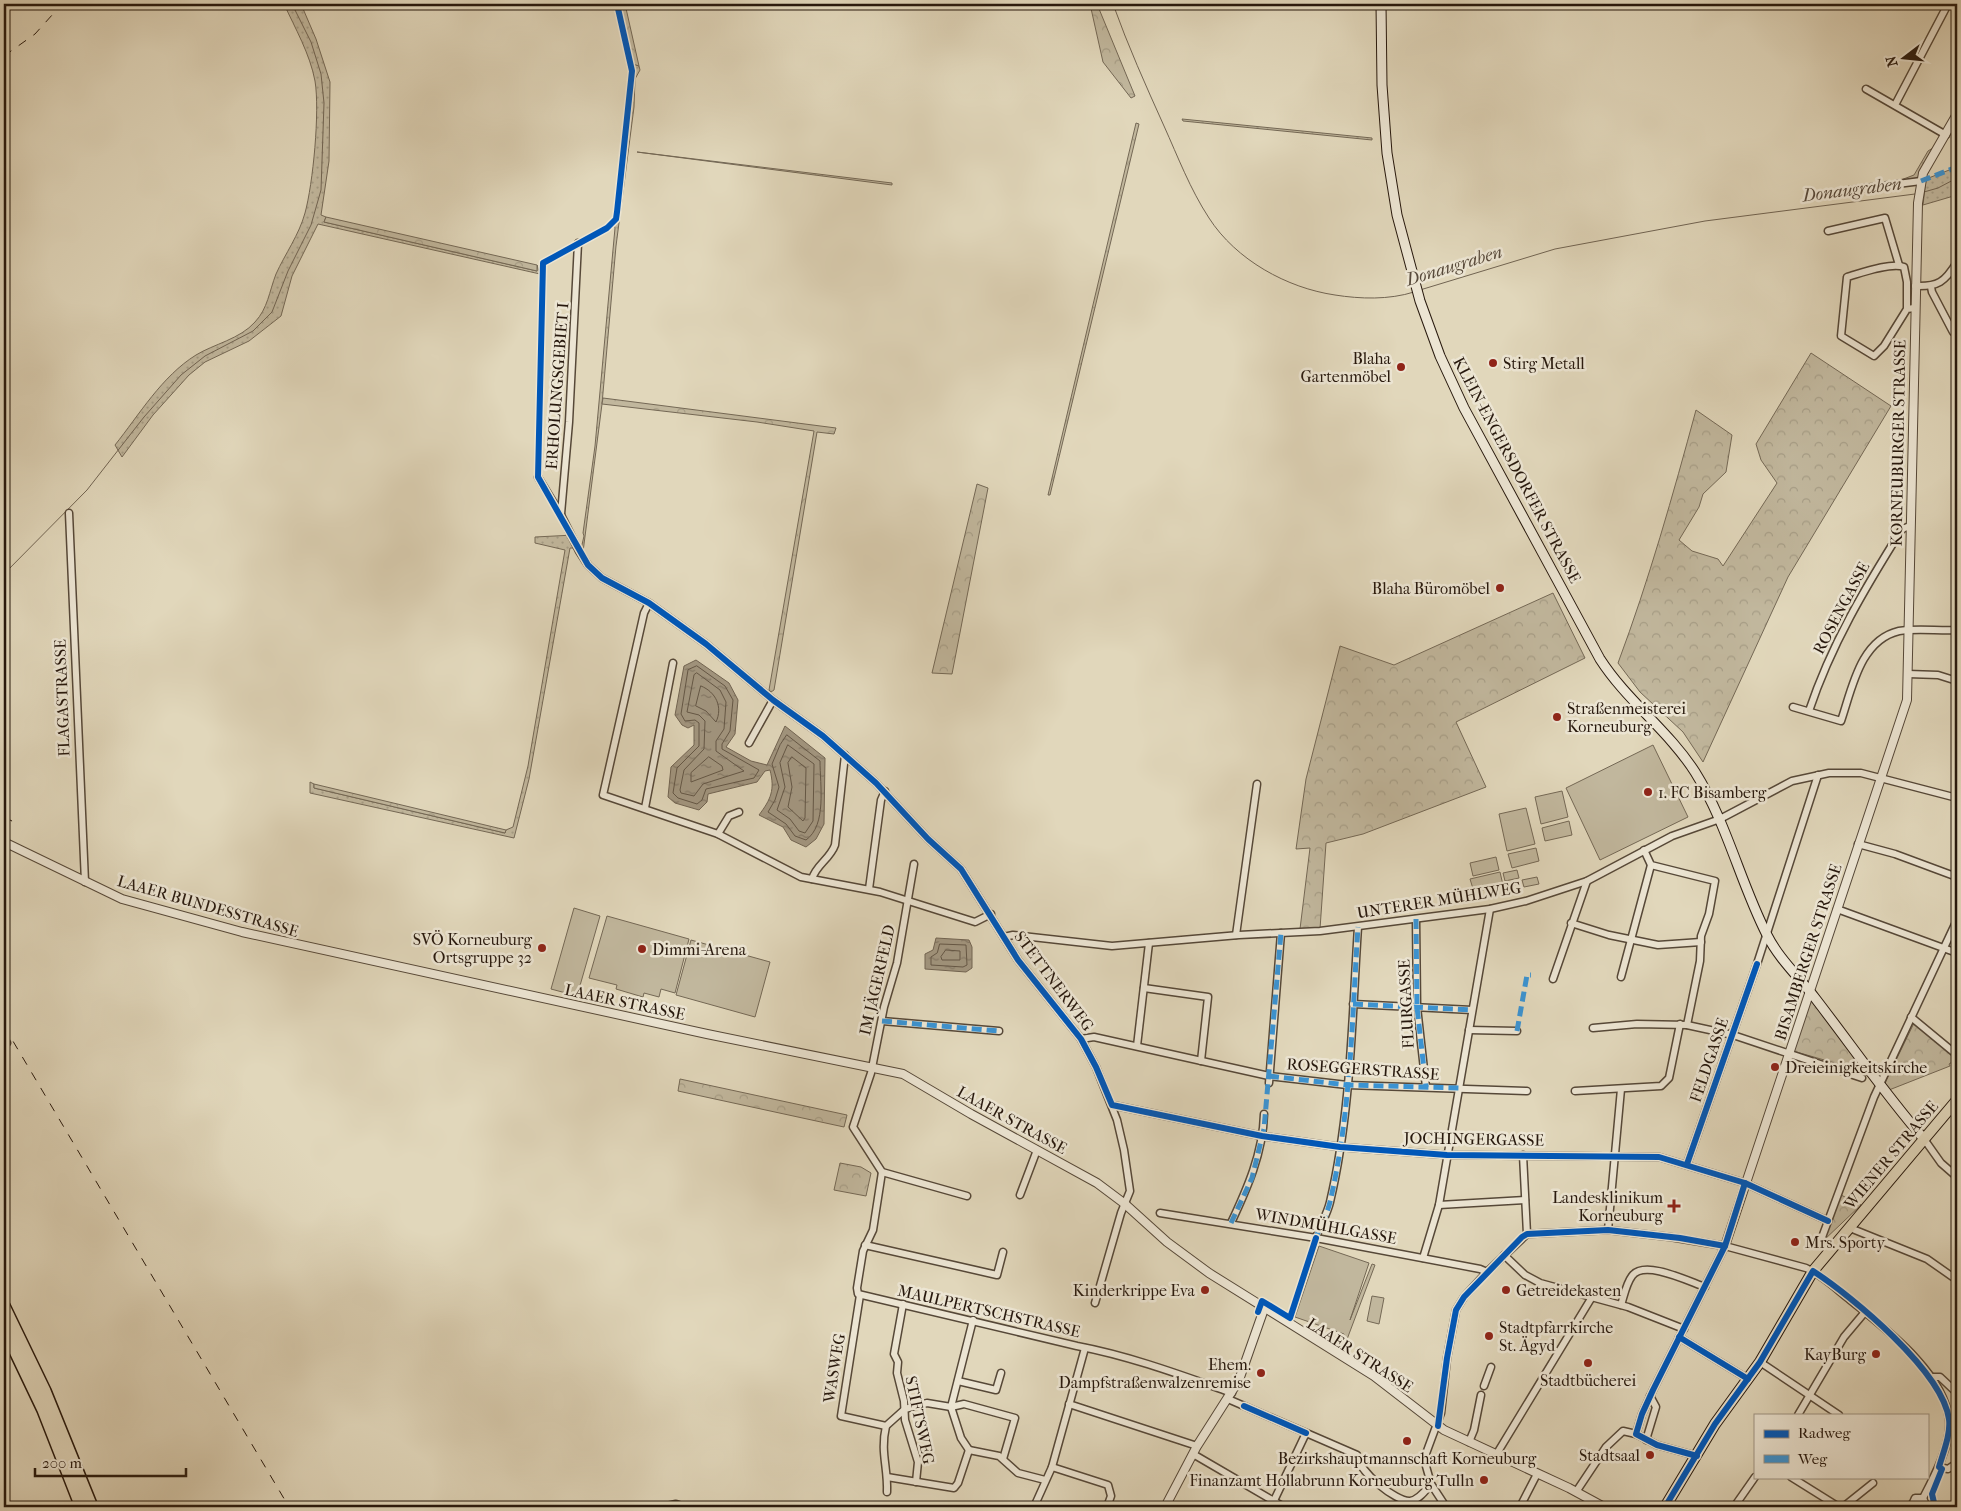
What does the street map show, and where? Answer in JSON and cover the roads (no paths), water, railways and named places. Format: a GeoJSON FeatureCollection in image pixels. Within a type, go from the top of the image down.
{"type":"FeatureCollection","features":[{"type":"Feature","properties":{"kind":"highway"},"geometry":{"type":"LineString","coordinates":[[4,1306],[45,1391],[92,1507]]}},
{"type":"Feature","properties":{"kind":"highway"},"geometry":{"type":"LineString","coordinates":[[4,1328],[43,1410],[81,1507]]}},
{"type":"Feature","properties":{"kind":"main road","name":"KLEIN-ENGERSDORFER STRASSE"},"geometry":{"type":"LineString","coordinates":[[1381,4],[1382,85],[1386,142],[1395,205],[1420,301],[1437,348],[1464,408],[1600,659],[1622,689],[1658,726],[1686,760],[1720,819],[1767,935],[1784,962],[1810,991],[1879,1086],[1924,1139]]}},
{"type":"Feature","properties":{"kind":"main road","name":"WIENER STRASSE"},"geometry":{"type":"LineString","coordinates":[[1665,1507],[1715,1424],[1760,1362],[1813,1271],[1957,1100]]}},
{"type":"Feature","properties":{"kind":"street"},"geometry":{"type":"LineString","coordinates":[[1895,105],[1948,4]]}},
{"type":"Feature","properties":{"kind":"street"},"geometry":{"type":"LineString","coordinates":[[1866,89],[1946,135]]}},
{"type":"Feature","properties":{"kind":"street","name":"KORNEUBURGER STRASSE"},"geometry":{"type":"LineString","coordinates":[[1881,779],[1907,700],[1910,526],[1910,309],[1915,286],[1920,183],[1957,114]]}},
{"type":"Feature","properties":{"kind":"street"},"geometry":{"type":"LineString","coordinates":[[1850,190],[1920,183]]}},
{"type":"Feature","properties":{"kind":"street"},"geometry":{"type":"LineString","coordinates":[[1828,231],[1884,218],[1899,265],[1906,270],[1910,309],[1884,346],[1874,356],[1841,336],[1847,277],[1899,265]]}},
{"type":"Feature","properties":{"kind":"street","name":"ERHOLUNGSGEBIET I"},"geometry":{"type":"LineString","coordinates":[[561,515],[570,413],[578,243]]}},
{"type":"Feature","properties":{"kind":"street"},"geometry":{"type":"LineString","coordinates":[[1915,286],[1931,287],[1947,278],[1957,262]]}},
{"type":"Feature","properties":{"kind":"street"},"geometry":{"type":"LineString","coordinates":[[1931,287],[1954,332]]}},
{"type":"Feature","properties":{"kind":"street"},"geometry":{"type":"LineString","coordinates":[[538,477],[561,515]]}},
{"type":"Feature","properties":{"kind":"street","name":"FLAGASTRASSE"},"geometry":{"type":"LineString","coordinates":[[69,513],[85,882]]}},
{"type":"Feature","properties":{"kind":"street","name":"STETTNERWEG"},"geometry":{"type":"LineString","coordinates":[[561,515],[588,565],[602,578],[649,604],[706,644],[773,700],[845,756],[885,792],[917,827],[966,874],[1018,960],[1081,1039],[1096,1067],[1112,1105],[1122,1140],[1130,1191],[1121,1213],[1095,1303]]}},
{"type":"Feature","properties":{"kind":"street","name":"ROSENGASSE"},"geometry":{"type":"LineString","coordinates":[[1809,711],[1825,666],[1859,598],[1902,529],[1910,526]]}},
{"type":"Feature","properties":{"kind":"street"},"geometry":{"type":"LineString","coordinates":[[649,604],[644,613],[603,795],[718,834],[794,874],[869,889],[975,922],[990,914]]}},
{"type":"Feature","properties":{"kind":"street"},"geometry":{"type":"LineString","coordinates":[[1793,707],[1841,721],[1862,661],[1874,646],[1886,637],[1900,631],[1957,630]]}},
{"type":"Feature","properties":{"kind":"street"},"geometry":{"type":"LineString","coordinates":[[645,808],[673,663]]}},
{"type":"Feature","properties":{"kind":"street"},"geometry":{"type":"LineString","coordinates":[[1908,674],[1938,675],[1957,681]]}},
{"type":"Feature","properties":{"kind":"street"},"geometry":{"type":"LineString","coordinates":[[749,743],[773,700]]}},
{"type":"Feature","properties":{"kind":"street"},"geometry":{"type":"LineString","coordinates":[[812,879],[816,868],[827,859],[834,847],[845,756]]}},
{"type":"Feature","properties":{"kind":"street","name":"UNTERER MÜHLWEG"},"geometry":{"type":"LineString","coordinates":[[1004,936],[1013,935],[1109,946],[1358,927],[1490,909],[1526,901],[1587,881],[1672,836],[1720,819],[1792,781],[1818,775],[1850,772],[1957,798]]}},
{"type":"Feature","properties":{"kind":"street","name":"FELDGASSE"},"geometry":{"type":"LineString","coordinates":[[1687,1164],[1767,935],[1818,775]]}},
{"type":"Feature","properties":{"kind":"street","name":"BISAMBERGER STRASSE"},"geometry":{"type":"LineString","coordinates":[[1634,1433],[1650,1396],[1725,1246],[1881,779]]}},
{"type":"Feature","properties":{"kind":"street"},"geometry":{"type":"LineString","coordinates":[[1236,935],[1257,784]]}},
{"type":"Feature","properties":{"kind":"street"},"geometry":{"type":"LineString","coordinates":[[869,889],[881,800],[885,792]]}},
{"type":"Feature","properties":{"kind":"street"},"geometry":{"type":"LineString","coordinates":[[718,834],[729,816],[739,812]]}},
{"type":"Feature","properties":{"kind":"street","name":"LAAER BUNDESSTRASSE"},"geometry":{"type":"LineString","coordinates":[[4,842],[122,899],[270,939],[325,951]]}},
{"type":"Feature","properties":{"kind":"street"},"geometry":{"type":"LineString","coordinates":[[1858,844],[1895,854],[1957,877]]}},
{"type":"Feature","properties":{"kind":"street"},"geometry":{"type":"LineString","coordinates":[[1621,977],[1651,865],[1644,850]]}},
{"type":"Feature","properties":{"kind":"street","name":"IM JÄGERFELD"},"geometry":{"type":"LineString","coordinates":[[882,1172],[853,1127],[872,1066],[897,963],[914,864]]}},
{"type":"Feature","properties":{"kind":"street"},"geometry":{"type":"LineString","coordinates":[[1575,1091],[1660,1086],[1669,1078],[1700,961],[1704,924],[1709,914],[1715,881],[1651,865]]}},
{"type":"Feature","properties":{"kind":"street"},"geometry":{"type":"LineString","coordinates":[[1554,979],[1571,923],[1587,881]]}},
{"type":"Feature","properties":{"kind":"street"},"geometry":{"type":"LineString","coordinates":[[1423,1258],[1439,1205],[1490,909]]}},
{"type":"Feature","properties":{"kind":"street"},"geometry":{"type":"LineString","coordinates":[[1837,909],[1957,953]]}},
{"type":"Feature","properties":{"kind":"street","name":"FLURGASSE"},"geometry":{"type":"LineString","coordinates":[[1416,919],[1417,1007],[1426,1087]]}},
{"type":"Feature","properties":{"kind":"street"},"geometry":{"type":"LineString","coordinates":[[1821,1240],[1879,1086],[1957,920]]}},
{"type":"Feature","properties":{"kind":"street"},"geometry":{"type":"LineString","coordinates":[[1571,923],[1631,940],[1658,944],[1701,942]]}},
{"type":"Feature","properties":{"kind":"street"},"geometry":{"type":"LineString","coordinates":[[1316,1238],[1330,1203],[1340,1147],[1347,1085],[1358,927]]}},
{"type":"Feature","properties":{"kind":"street"},"geometry":{"type":"LineString","coordinates":[[1269,1080],[1281,933]]}},
{"type":"Feature","properties":{"kind":"street"},"geometry":{"type":"LineString","coordinates":[[1137,1046],[1149,943]]}},
{"type":"Feature","properties":{"kind":"street","name":"LAAER STRASSE"},"geometry":{"type":"LineString","coordinates":[[325,951],[712,1035],[872,1066],[912,1077],[963,1110],[1091,1179],[1126,1204],[1167,1242],[1264,1309],[1374,1376],[1438,1426],[1604,1507]]}},
{"type":"Feature","properties":{"kind":"street"},"geometry":{"type":"LineString","coordinates":[[1144,988],[1208,997],[1201,1060]]}},
{"type":"Feature","properties":{"kind":"street"},"geometry":{"type":"LineString","coordinates":[[1353,1004],[1472,1010]]}},
{"type":"Feature","properties":{"kind":"street"},"geometry":{"type":"LineString","coordinates":[[1911,1017],[1957,1056]]}},
{"type":"Feature","properties":{"kind":"street"},"geometry":{"type":"LineString","coordinates":[[882,1021],[999,1031]]}},
{"type":"Feature","properties":{"kind":"street"},"geometry":{"type":"LineString","coordinates":[[1592,1028],[1637,1024],[1683,1024],[1733,1035],[1862,1078]]}},
{"type":"Feature","properties":{"kind":"street"},"geometry":{"type":"LineString","coordinates":[[1469,1030],[1517,1031]]}},
{"type":"Feature","properties":{"kind":"street","name":"ROSEGGERSTRASSE"},"geometry":{"type":"LineString","coordinates":[[1081,1039],[1094,1037],[1137,1046],[1201,1060],[1269,1080],[1347,1085],[1527,1091]]}},
{"type":"Feature","properties":{"kind":"street"},"geometry":{"type":"LineString","coordinates":[[1608,1230],[1621,1089]]}},
{"type":"Feature","properties":{"kind":"street","name":"JOCHINGERGASSE"},"geometry":{"type":"LineString","coordinates":[[1112,1105],[1262,1136],[1340,1147],[1447,1155],[1523,1154],[1659,1157],[1745,1183],[1828,1221]]}},
{"type":"Feature","properties":{"kind":"street"},"geometry":{"type":"LineString","coordinates":[[1232,1223],[1252,1178],[1262,1136],[1264,1114]]}},
{"type":"Feature","properties":{"kind":"street"},"geometry":{"type":"LineString","coordinates":[[1924,1139],[1941,1163],[1957,1177]]}},
{"type":"Feature","properties":{"kind":"street"},"geometry":{"type":"LineString","coordinates":[[1020,1195],[1037,1150]]}},
{"type":"Feature","properties":{"kind":"street"},"geometry":{"type":"LineString","coordinates":[[1523,1154],[1527,1234]]}},
{"type":"Feature","properties":{"kind":"street"},"geometry":{"type":"LineString","coordinates":[[860,1295],[857,1288],[866,1245],[873,1230],[882,1172],[967,1196]]}},
{"type":"Feature","properties":{"kind":"street"},"geometry":{"type":"LineString","coordinates":[[1439,1205],[1525,1200]]}},
{"type":"Feature","properties":{"kind":"street","name":"WINDMÜHLGASSE"},"geometry":{"type":"LineString","coordinates":[[1160,1212],[1232,1223],[1480,1268],[1486,1272]]}},
{"type":"Feature","properties":{"kind":"street"},"geometry":{"type":"LineString","coordinates":[[1850,1228],[1927,1259],[1957,1280]]}},
{"type":"Feature","properties":{"kind":"street"},"geometry":{"type":"LineString","coordinates":[[1446,1507],[1432,1484],[1424,1459],[1438,1426],[1447,1358],[1456,1310],[1464,1297],[1486,1272],[1527,1234],[1608,1230],[1725,1246],[1813,1271],[1865,1312],[1915,1357],[1930,1377],[1944,1402],[1949,1418],[1948,1434],[1938,1467],[1930,1479],[1923,1498],[1927,1507]]}},
{"type":"Feature","properties":{"kind":"street"},"geometry":{"type":"LineString","coordinates":[[866,1245],[997,1275],[1003,1252]]}},
{"type":"Feature","properties":{"kind":"street"},"geometry":{"type":"LineString","coordinates":[[1504,1255],[1525,1275],[1540,1283],[1621,1305],[1684,1329]]}},
{"type":"Feature","properties":{"kind":"street"},"geometry":{"type":"LineString","coordinates":[[1621,1305],[1632,1276],[1636,1272],[1656,1271],[1705,1288]]}},
{"type":"Feature","properties":{"kind":"street","name":"MAULPERTSCHSTRASSE"},"geometry":{"type":"LineString","coordinates":[[860,1295],[1091,1348],[1168,1370],[1230,1396],[1244,1406],[1357,1455],[1359,1464],[1374,1482],[1406,1500],[1416,1499],[1432,1484]]}},
{"type":"Feature","properties":{"kind":"street","name":"WASWEG"},"geometry":{"type":"LineString","coordinates":[[860,1295],[841,1416],[886,1426]]}},
{"type":"Feature","properties":{"kind":"street"},"geometry":{"type":"LineString","coordinates":[[1496,1455],[1592,1297]]}},
{"type":"Feature","properties":{"kind":"street","name":"STIFTSWEG"},"geometry":{"type":"LineString","coordinates":[[903,1304],[894,1350],[898,1362],[897,1373],[905,1409],[905,1420],[918,1462],[916,1482]]}},
{"type":"Feature","properties":{"kind":"street"},"geometry":{"type":"LineString","coordinates":[[1165,1507],[1197,1446],[1230,1396],[1244,1368],[1264,1309]]}},
{"type":"Feature","properties":{"kind":"street"},"geometry":{"type":"LineString","coordinates":[[1799,1414],[1844,1337],[1865,1312]]}},
{"type":"Feature","properties":{"kind":"street"},"geometry":{"type":"LineString","coordinates":[[973,1320],[951,1406],[961,1438],[969,1450],[999,1456],[1018,1473],[1045,1480]]}},
{"type":"Feature","properties":{"kind":"street"},"geometry":{"type":"LineString","coordinates":[[1679,1337],[1748,1379]]}},
{"type":"Feature","properties":{"kind":"street"},"geometry":{"type":"LineString","coordinates":[[1034,1507],[1052,1467],[1085,1348]]}},
{"type":"Feature","properties":{"kind":"street"},"geometry":{"type":"LineString","coordinates":[[1760,1362],[1837,1414]]}},
{"type":"Feature","properties":{"kind":"street"},"geometry":{"type":"LineString","coordinates":[[1484,1386],[1491,1367]]}},
{"type":"Feature","properties":{"kind":"street"},"geometry":{"type":"LineString","coordinates":[[958,1381],[996,1390],[1001,1373]]}},
{"type":"Feature","properties":{"kind":"street"},"geometry":{"type":"LineString","coordinates":[[1930,1377],[1940,1377],[1957,1393]]}},
{"type":"Feature","properties":{"kind":"street"},"geometry":{"type":"LineString","coordinates":[[1469,1442],[1481,1395]]}},
{"type":"Feature","properties":{"kind":"street"},"geometry":{"type":"LineString","coordinates":[[1646,1440],[1656,1407],[1650,1396]]}},
{"type":"Feature","properties":{"kind":"street"},"geometry":{"type":"LineString","coordinates":[[887,1492],[888,1477],[882,1449],[886,1426],[905,1409],[927,1403],[951,1406],[964,1404],[1015,1418],[1003,1459]]}},
{"type":"Feature","properties":{"kind":"street"},"geometry":{"type":"LineString","coordinates":[[1070,1404],[1197,1446]]}},
{"type":"Feature","properties":{"kind":"street"},"geometry":{"type":"LineString","coordinates":[[1576,1492],[1606,1447],[1619,1433],[1626,1431],[1634,1433],[1646,1440],[1697,1456]]}},
{"type":"Feature","properties":{"kind":"street"},"geometry":{"type":"LineString","coordinates":[[1272,1504],[1306,1432]]}},
{"type":"Feature","properties":{"kind":"street"},"geometry":{"type":"LineString","coordinates":[[888,1477],[954,1488],[958,1483],[969,1450]]}},
{"type":"Feature","properties":{"kind":"street"},"geometry":{"type":"LineString","coordinates":[[1193,1454],[1272,1504],[1284,1507]]}},
{"type":"Feature","properties":{"kind":"street"},"geometry":{"type":"LineString","coordinates":[[1938,1467],[1948,1469],[1957,1462]]}},
{"type":"Feature","properties":{"kind":"street"},"geometry":{"type":"LineString","coordinates":[[1052,1467],[1108,1485],[1111,1496],[1108,1507]]}},
{"type":"Feature","properties":{"kind":"street"},"geometry":{"type":"LineString","coordinates":[[1520,1507],[1537,1474]]}},
{"type":"Feature","properties":{"kind":"street"},"geometry":{"type":"LineString","coordinates":[[1734,1507],[1754,1478]]}},
{"type":"Feature","properties":{"kind":"street"},"geometry":{"type":"LineString","coordinates":[[1793,1478],[1841,1507],[1874,1483]]}},
{"type":"Feature","properties":{"kind":"street"},"geometry":{"type":"LineString","coordinates":[[1901,1507],[1911,1506],[1915,1498],[1923,1498]]}},
{"type":"Feature","properties":{"kind":"street"},"geometry":{"type":"LineString","coordinates":[[662,1507],[676,1504],[685,1507]]}},
{"type":"Feature","properties":{"kind":"water"},"geometry":{"type":"Polygon","coordinates":[[[696,660],[729,683],[738,700],[735,734],[726,747],[751,761],[767,765],[785,726],[825,758],[824,824],[816,839],[806,847],[791,840],[783,827],[759,815],[771,794],[770,770],[765,771],[757,782],[708,794],[707,802],[699,810],[675,803],[668,797],[671,767],[694,745],[694,725],[688,728],[682,725],[675,715],[684,666],[696,660]]]}},
{"type":"Feature","properties":{"kind":"water"},"geometry":{"type":"Polygon","coordinates":[[[936,938],[969,940],[972,947],[972,968],[966,972],[925,969],[925,954],[933,950],[936,938]]]}},
{"type":"Feature","properties":{"kind":"waterway"},"geometry":{"type":"LineString","coordinates":[[4,574],[87,490],[144,417],[181,375],[205,356],[253,331],[272,312],[288,271],[311,225],[321,190],[324,103],[321,74],[311,42],[292,4]]}},
{"type":"Feature","properties":{"kind":"waterway","name":"Donaugraben"},"geometry":{"type":"LineString","coordinates":[[1113,4],[1137,66],[1190,184],[1209,218],[1233,247],[1264,270],[1281,279],[1317,291],[1364,298],[1404,295],[1414,292]]}},
{"type":"Feature","properties":{"kind":"waterway","name":"Donaugraben"},"geometry":{"type":"LineString","coordinates":[[1924,192],[1938,188],[1957,178]]}},
{"type":"Feature","properties":{"kind":"waterway","name":"Donaugraben"},"geometry":{"type":"LineString","coordinates":[[1420,290],[1555,249],[1705,221],[1915,194]]}},
{"type":"Feature","properties":{"kind":"railway"},"geometry":{"type":"LineString","coordinates":[[4,56],[35,34],[62,4]]}},
{"type":"Feature","properties":{"kind":"railway"},"geometry":{"type":"LineString","coordinates":[[4,817],[14,822]]}},
{"type":"Feature","properties":{"kind":"railway"},"geometry":{"type":"LineString","coordinates":[[4,1026],[289,1507]]}},
{"type":"Feature","properties":{"kind":"place","name":"Stirg Metall"},"geometry":{"type":"Point","coordinates":[1493,363]}},
{"type":"Feature","properties":{"kind":"place","name":"Blaha Gartenmöbel"},"geometry":{"type":"Point","coordinates":[1401,367]}},
{"type":"Feature","properties":{"kind":"place","name":"Blaha Büromöbel"},"geometry":{"type":"Point","coordinates":[1500,588]}},
{"type":"Feature","properties":{"kind":"place","name":"Straßenmeisterei Korneuburg"},"geometry":{"type":"Point","coordinates":[1557,717]}},
{"type":"Feature","properties":{"kind":"place","name":"1. FC Bisamberg"},"geometry":{"type":"Point","coordinates":[1648,792]}},
{"type":"Feature","properties":{"kind":"place","name":"SVÖ Korneuburg Ortsgruppe 32"},"geometry":{"type":"Point","coordinates":[542,948]}},
{"type":"Feature","properties":{"kind":"place","name":"Dimmi-Arena"},"geometry":{"type":"Point","coordinates":[642,949]}},
{"type":"Feature","properties":{"kind":"place","name":"Dreieinigkeitskirche"},"geometry":{"type":"Point","coordinates":[1775,1067]}},
{"type":"Feature","properties":{"kind":"place","name":"Landesklinikum Korneuburg"},"geometry":{"type":"Point","coordinates":[1674,1206]}},
{"type":"Feature","properties":{"kind":"place","name":"Mrs. Sporty"},"geometry":{"type":"Point","coordinates":[1795,1242]}},
{"type":"Feature","properties":{"kind":"place","name":"Kinderkrippe Eva"},"geometry":{"type":"Point","coordinates":[1205,1290]}},
{"type":"Feature","properties":{"kind":"place","name":"Getreidekasten"},"geometry":{"type":"Point","coordinates":[1506,1290]}},
{"type":"Feature","properties":{"kind":"place","name":"Stadtpfarrkirche St. Ägyd"},"geometry":{"type":"Point","coordinates":[1489,1336]}},
{"type":"Feature","properties":{"kind":"place","name":"KayBurg"},"geometry":{"type":"Point","coordinates":[1876,1354]}},
{"type":"Feature","properties":{"kind":"place","name":"Stadtbücherei"},"geometry":{"type":"Point","coordinates":[1588,1363]}},
{"type":"Feature","properties":{"kind":"place","name":"Ehem. Dampfstraßenwalzenremise"},"geometry":{"type":"Point","coordinates":[1261,1373]}},
{"type":"Feature","properties":{"kind":"place","name":"Bezirkshauptmannschaft Korneuburg"},"geometry":{"type":"Point","coordinates":[1407,1441]}},
{"type":"Feature","properties":{"kind":"place","name":"Stadtsaal"},"geometry":{"type":"Point","coordinates":[1650,1455]}},
{"type":"Feature","properties":{"kind":"place","name":"Finanzamt Hollabrunn Korneuburg Tulln"},"geometry":{"type":"Point","coordinates":[1484,1480]}}]}
